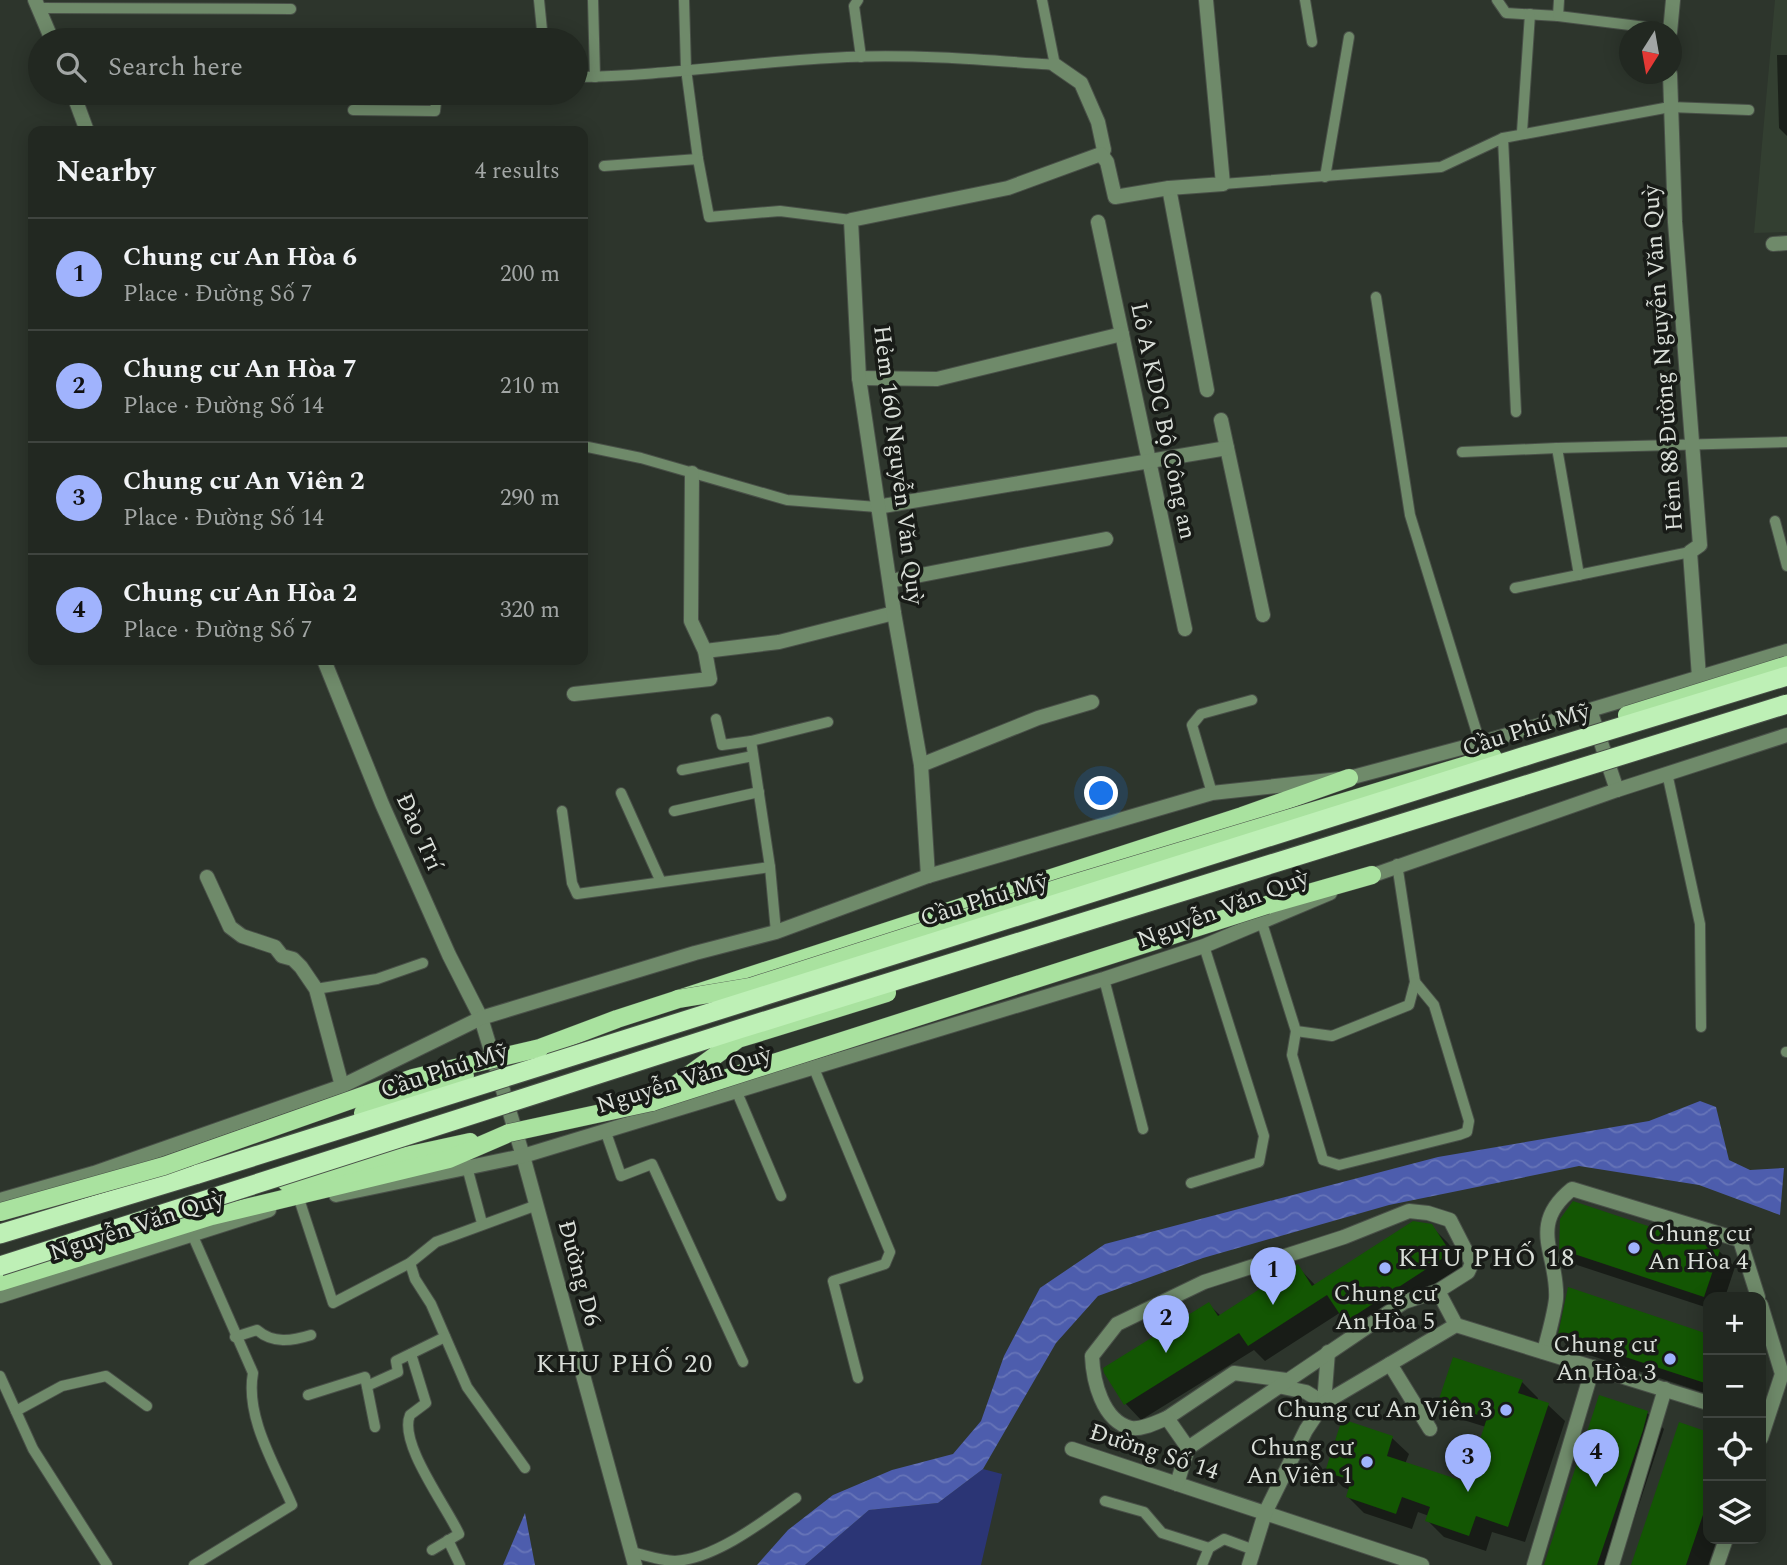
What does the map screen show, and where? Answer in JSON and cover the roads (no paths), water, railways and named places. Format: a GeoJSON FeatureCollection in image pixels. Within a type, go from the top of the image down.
{"type":"FeatureCollection","features":[{"type":"Feature","properties":{"kind":"highway","name":"Cầu Phú Mỹ"},"geometry":{"type":"LineString","coordinates":[[0,1234],[1787,676]]}},
{"type":"Feature","properties":{"kind":"highway","name":"Cầu Phú Mỹ"},"geometry":{"type":"LineString","coordinates":[[0,1266],[736,1030],[1787,704]]}},
{"type":"Feature","properties":{"kind":"main road","name":"Cầu Phú Mỹ"},"geometry":{"type":"LineString","coordinates":[[678,999],[750,987],[777,979],[1089,879],[1787,665]]}},
{"type":"Feature","properties":{"kind":"main road","name":"Cầu Phú Mỹ"},"geometry":{"type":"LineString","coordinates":[[652,1102],[738,1039],[1119,918],[1787,713]]}},
{"type":"Feature","properties":{"kind":"main road","name":"Cầu Phú Mỹ"},"geometry":{"type":"LineString","coordinates":[[198,1174],[678,999],[1242,816],[1349,778]]}},
{"type":"Feature","properties":{"kind":"main road","name":"Nguyễn Văn Quỳ"},"geometry":{"type":"LineString","coordinates":[[1267,905],[1372,875]]}},
{"type":"Feature","properties":{"kind":"main road","name":"Cầu Phú Mỹ"},"geometry":{"type":"LineString","coordinates":[[207,1200],[652,1102],[1267,905]]}},
{"type":"Feature","properties":{"kind":"main road","name":"Cầu Phú Mỹ"},"geometry":{"type":"LineString","coordinates":[[0,1212],[164,1166],[413,1078],[540,1048]]}},
{"type":"Feature","properties":{"kind":"main road","name":"Cầu Phú Mỹ"},"geometry":{"type":"LineString","coordinates":[[0,1282],[212,1216],[449,1160],[509,1133]]}},
{"type":"Feature","properties":{"kind":"street"},"geometry":{"type":"LineString","coordinates":[[1101,154],[1107,162],[1115,197],[1169,188],[1223,184],[1206,0]]}},
{"type":"Feature","properties":{"kind":"street"},"geometry":{"type":"LineString","coordinates":[[1671,21],[1674,0]]}},
{"type":"Feature","properties":{"kind":"street"},"geometry":{"type":"LineString","coordinates":[[37,4],[47,28]]}},
{"type":"Feature","properties":{"kind":"street"},"geometry":{"type":"LineString","coordinates":[[851,220],[1008,188],[1101,154],[1104,150],[1098,122],[1080,83],[1055,65]]}},
{"type":"Feature","properties":{"kind":"street","name":"Hẻm 88 Đường Nguyễn Văn Quỳ"},"geometry":{"type":"LineString","coordinates":[[1670,84],[1675,222],[1700,545],[1690,552],[1699,677]]}},
{"type":"Feature","properties":{"kind":"street"},"geometry":{"type":"LineString","coordinates":[[77,105],[85,126]]}},
{"type":"Feature","properties":{"kind":"street"},"geometry":{"type":"LineString","coordinates":[[1169,188],[1207,390]]}},
{"type":"Feature","properties":{"kind":"street","name":"Hẻm 160 Nguyễn Văn Quỳ"},"geometry":{"type":"LineString","coordinates":[[851,220],[859,379],[894,613],[922,765],[928,876]]}},
{"type":"Feature","properties":{"kind":"street","name":"Lô A KDC Bộ Công an"},"geometry":{"type":"LineString","coordinates":[[1098,222],[1185,629]]}},
{"type":"Feature","properties":{"kind":"street"},"geometry":{"type":"LineString","coordinates":[[859,379],[937,379],[1122,334]]}},
{"type":"Feature","properties":{"kind":"street"},"geometry":{"type":"LineString","coordinates":[[1222,420],[1263,615]]}},
{"type":"Feature","properties":{"kind":"street"},"geometry":{"type":"LineString","coordinates":[[877,507],[1227,447]]}},
{"type":"Feature","properties":{"kind":"street"},"geometry":{"type":"LineString","coordinates":[[574,694],[710,679],[705,651],[691,621],[692,473]]}},
{"type":"Feature","properties":{"kind":"street"},"geometry":{"type":"LineString","coordinates":[[890,581],[1106,539]]}},
{"type":"Feature","properties":{"kind":"street"},"geometry":{"type":"LineString","coordinates":[[705,651],[779,642],[894,613]]}},
{"type":"Feature","properties":{"kind":"street"},"geometry":{"type":"LineString","coordinates":[[0,1200],[94,1173],[342,1086],[481,1018],[695,953],[776,932],[928,876],[1212,793],[1349,778],[1480,743],[1787,651]]}},
{"type":"Feature","properties":{"kind":"street","name":"Đào Trí"},"geometry":{"type":"LineString","coordinates":[[326,665],[382,804],[449,955],[481,1018],[523,1156]]}},
{"type":"Feature","properties":{"kind":"street"},"geometry":{"type":"LineString","coordinates":[[922,765],[1038,718],[1092,702]]}},
{"type":"Feature","properties":{"kind":"street"},"geometry":{"type":"LineString","coordinates":[[1590,710],[1617,790]]}},
{"type":"Feature","properties":{"kind":"street","name":"Nguyễn Văn Quỳ"},"geometry":{"type":"LineString","coordinates":[[0,1296],[300,1202],[523,1156],[1104,979],[1204,946],[1397,864],[1787,735]]}},
{"type":"Feature","properties":{"kind":"street"},"geometry":{"type":"LineString","coordinates":[[207,877],[230,928],[242,936],[275,947],[282,956],[298,962],[316,989],[342,1086]]}},
{"type":"Feature","properties":{"kind":"street","name":"Đường D6"},"geometry":{"type":"LineString","coordinates":[[523,1156],[633,1559]]}},
{"type":"Feature","properties":{"kind":"street"},"geometry":{"type":"LineString","coordinates":[[1544,1352],[1556,1300],[1556,1277],[1545,1238],[1557,1201],[1572,1189],[1740,1240],[1756,1292]]}},
{"type":"Feature","properties":{"kind":"street"},"geometry":{"type":"LineString","coordinates":[[1177,1484],[1188,1448],[1282,1383],[1404,1302],[1438,1292],[1468,1272],[1472,1263],[1450,1220],[1428,1213],[1409,1211],[1343,1237],[1205,1282],[1117,1324],[1092,1356],[1093,1379],[1102,1401],[1118,1422],[1132,1428],[1167,1418],[1234,1373],[1282,1383],[1306,1392],[1324,1403]]}},
{"type":"Feature","properties":{"kind":"street"},"geometry":{"type":"LineString","coordinates":[[1438,1292],[1455,1325],[1703,1400]]}},
{"type":"Feature","properties":{"kind":"street"},"geometry":{"type":"LineString","coordinates":[[1765,1418],[1782,1374],[1766,1321]]}},
{"type":"Feature","properties":{"kind":"street"},"geometry":{"type":"LineString","coordinates":[[1249,1565],[1265,1513],[1306,1430],[1324,1403],[1455,1325]]}},
{"type":"Feature","properties":{"kind":"street"},"geometry":{"type":"LineString","coordinates":[[1324,1403],[1328,1352]]}},
{"type":"Feature","properties":{"kind":"street"},"geometry":{"type":"LineString","coordinates":[[1390,1364],[1430,1429]]}},
{"type":"Feature","properties":{"kind":"street"},"geometry":{"type":"LineString","coordinates":[[1534,1565],[1593,1367]]}},
{"type":"Feature","properties":{"kind":"street"},"geometry":{"type":"LineString","coordinates":[[1612,1565],[1665,1389]]}},
{"type":"Feature","properties":{"kind":"street"},"geometry":{"type":"LineString","coordinates":[[1167,1418],[1188,1448]]}},
{"type":"Feature","properties":{"kind":"street","name":"Đường Số 14"},"geometry":{"type":"LineString","coordinates":[[1072,1449],[1422,1565]]}},
{"type":"Feature","properties":{"kind":"street"},"geometry":{"type":"LineString","coordinates":[[1717,1565],[1724,1544]]}},
{"type":"Feature","properties":{"kind":"lane"},"geometry":{"type":"LineString","coordinates":[[539,0],[542,28]]}},
{"type":"Feature","properties":{"kind":"lane"},"geometry":{"type":"LineString","coordinates":[[593,0],[595,77]]}},
{"type":"Feature","properties":{"kind":"lane"},"geometry":{"type":"LineString","coordinates":[[684,0],[686,69],[709,217],[780,211],[851,220]]}},
{"type":"Feature","properties":{"kind":"lane"},"geometry":{"type":"LineString","coordinates":[[858,0],[854,6],[861,57]]}},
{"type":"Feature","properties":{"kind":"lane"},"geometry":{"type":"LineString","coordinates":[[588,77],[649,76],[686,69],[861,57],[967,59],[1055,65],[1042,0]]}},
{"type":"Feature","properties":{"kind":"lane"},"geometry":{"type":"LineString","coordinates":[[1305,0],[1312,42]]}},
{"type":"Feature","properties":{"kind":"lane"},"geometry":{"type":"LineString","coordinates":[[1497,0],[1506,13],[1558,16],[1619,24]]}},
{"type":"Feature","properties":{"kind":"lane"},"geometry":{"type":"LineString","coordinates":[[1558,16],[1559,0]]}},
{"type":"Feature","properties":{"kind":"lane"},"geometry":{"type":"LineString","coordinates":[[37,4],[291,9]]}},
{"type":"Feature","properties":{"kind":"lane"},"geometry":{"type":"LineString","coordinates":[[1522,132],[1530,14]]}},
{"type":"Feature","properties":{"kind":"lane"},"geometry":{"type":"LineString","coordinates":[[1325,177],[1349,37]]}},
{"type":"Feature","properties":{"kind":"lane"},"geometry":{"type":"LineString","coordinates":[[353,110],[435,111],[436,105]]}},
{"type":"Feature","properties":{"kind":"lane"},"geometry":{"type":"LineString","coordinates":[[1223,184],[1441,167],[1522,132],[1670,107],[1749,110]]}},
{"type":"Feature","properties":{"kind":"lane"},"geometry":{"type":"LineString","coordinates":[[1503,138],[1516,412]]}},
{"type":"Feature","properties":{"kind":"lane"},"geometry":{"type":"LineString","coordinates":[[604,166],[698,159]]}},
{"type":"Feature","properties":{"kind":"lane"},"geometry":{"type":"LineString","coordinates":[[1376,297],[1410,515],[1480,743]]}},
{"type":"Feature","properties":{"kind":"lane"},"geometry":{"type":"LineString","coordinates":[[1462,452],[1787,442]]}},
{"type":"Feature","properties":{"kind":"lane"},"geometry":{"type":"LineString","coordinates":[[588,447],[641,458],[787,500],[877,507]]}},
{"type":"Feature","properties":{"kind":"lane"},"geometry":{"type":"LineString","coordinates":[[1557,448],[1579,575]]}},
{"type":"Feature","properties":{"kind":"lane"},"geometry":{"type":"LineString","coordinates":[[1775,521],[1787,566]]}},
{"type":"Feature","properties":{"kind":"lane"},"geometry":{"type":"LineString","coordinates":[[1515,589],[1690,552]]}},
{"type":"Feature","properties":{"kind":"lane"},"geometry":{"type":"LineString","coordinates":[[1212,793],[1192,725],[1201,714],[1252,700]]}},
{"type":"Feature","properties":{"kind":"lane"},"geometry":{"type":"LineString","coordinates":[[716,719],[722,745],[751,741],[828,722]]}},
{"type":"Feature","properties":{"kind":"lane"},"geometry":{"type":"LineString","coordinates":[[751,741],[771,867],[776,932]]}},
{"type":"Feature","properties":{"kind":"lane"},"geometry":{"type":"LineString","coordinates":[[682,769],[753,756]]}},
{"type":"Feature","properties":{"kind":"lane"},"geometry":{"type":"LineString","coordinates":[[1667,773],[1700,924],[1701,1027]]}},
{"type":"Feature","properties":{"kind":"lane"},"geometry":{"type":"LineString","coordinates":[[674,811],[759,792]]}},
{"type":"Feature","properties":{"kind":"lane"},"geometry":{"type":"LineString","coordinates":[[621,793],[661,882]]}},
{"type":"Feature","properties":{"kind":"lane"},"geometry":{"type":"LineString","coordinates":[[562,810],[572,883],[577,894],[771,867]]}},
{"type":"Feature","properties":{"kind":"lane"},"geometry":{"type":"LineString","coordinates":[[1296,1031],[1332,1036],[1409,1005],[1415,982],[1397,864]]}},
{"type":"Feature","properties":{"kind":"lane"},"geometry":{"type":"LineString","coordinates":[[1262,923],[1296,1031],[1292,1055],[1323,1160],[1339,1165],[1467,1132],[1469,1121],[1434,1004],[1415,982]]}},
{"type":"Feature","properties":{"kind":"lane"},"geometry":{"type":"LineString","coordinates":[[1191,1183],[1259,1162],[1264,1136],[1204,946]]}},
{"type":"Feature","properties":{"kind":"lane"},"geometry":{"type":"LineString","coordinates":[[316,989],[377,979],[423,963]]}},
{"type":"Feature","properties":{"kind":"lane"},"geometry":{"type":"LineString","coordinates":[[1104,979],[1143,1129]]}},
{"type":"Feature","properties":{"kind":"lane"},"geometry":{"type":"LineString","coordinates":[[813,1066],[890,1252],[886,1264],[833,1281],[858,1378]]}},
{"type":"Feature","properties":{"kind":"lane"},"geometry":{"type":"LineString","coordinates":[[736,1090],[781,1196]]}},
{"type":"Feature","properties":{"kind":"lane"},"geometry":{"type":"LineString","coordinates":[[605,1130],[621,1176],[652,1164],[743,1362]]}},
{"type":"Feature","properties":{"kind":"lane"},"geometry":{"type":"LineString","coordinates":[[467,1167],[482,1223]]}},
{"type":"Feature","properties":{"kind":"lane"},"geometry":{"type":"LineString","coordinates":[[300,1202],[332,1303],[410,1263],[436,1242],[537,1205]]}},
{"type":"Feature","properties":{"kind":"lane"},"geometry":{"type":"LineString","coordinates":[[192,1234],[253,1373],[251,1395],[256,1418],[292,1506],[194,1565]]}},
{"type":"Feature","properties":{"kind":"lane"},"geometry":{"type":"LineString","coordinates":[[410,1263],[415,1279],[431,1304],[467,1387],[525,1468]]}},
{"type":"Feature","properties":{"kind":"lane"},"geometry":{"type":"LineString","coordinates":[[235,1337],[257,1329],[274,1340],[294,1340],[311,1335]]}},
{"type":"Feature","properties":{"kind":"lane"},"geometry":{"type":"LineString","coordinates":[[368,1386],[398,1372],[396,1361],[445,1337]]}},
{"type":"Feature","properties":{"kind":"lane"},"geometry":{"type":"LineString","coordinates":[[411,1353],[426,1403],[414,1410],[407,1421],[406,1431],[459,1534],[432,1550]]}},
{"type":"Feature","properties":{"kind":"lane"},"geometry":{"type":"LineString","coordinates":[[0,1376],[33,1449],[107,1565]]}},
{"type":"Feature","properties":{"kind":"lane"},"geometry":{"type":"LineString","coordinates":[[16,1411],[62,1386],[106,1376],[147,1406]]}},
{"type":"Feature","properties":{"kind":"lane"},"geometry":{"type":"LineString","coordinates":[[308,1395],[365,1377],[376,1427]]}},
{"type":"Feature","properties":{"kind":"lane"},"geometry":{"type":"LineString","coordinates":[[633,1559],[691,1559],[755,1528],[796,1498]]}},
{"type":"Feature","properties":{"kind":"lane"},"geometry":{"type":"LineString","coordinates":[[1105,1501],[1144,1512],[1162,1533],[1209,1548]]}},
{"type":"Feature","properties":{"kind":"lane"},"geometry":{"type":"LineString","coordinates":[[1202,1565],[1209,1548],[1224,1539],[1254,1550]]}},
{"type":"Feature","properties":{"kind":"lane"},"geometry":{"type":"LineString","coordinates":[[448,1540],[460,1565]]}},
{"type":"Feature","properties":{"kind":"water"},"geometry":{"type":"Polygon","coordinates":[[[1700,1101],[1716,1107],[1729,1160],[1750,1170],[1784,1168],[1780,1215],[1699,1185],[1579,1166],[1389,1205],[1203,1258],[1098,1296],[1056,1343],[983,1469],[938,1503],[869,1510],[805,1565],[757,1565],[788,1530],[833,1495],[892,1470],[953,1454],[981,1421],[1004,1356],[1040,1288],[1105,1244],[1438,1157],[1649,1121],[1700,1101]]]}},
{"type":"Feature","properties":{"kind":"water"},"geometry":{"type":"Polygon","coordinates":[[[525,1513],[535,1565],[503,1565],[525,1513]]]}},
{"type":"Feature","properties":{"kind":"place","name":"Chung cư An Hòa 4"},"geometry":{"type":"Point","coordinates":[1634,1248]}},
{"type":"Feature","properties":{"kind":"place","name":"Chung cư An Hòa 5"},"geometry":{"type":"Point","coordinates":[1385,1268]}},
{"type":"Feature","properties":{"kind":"place","name":"Chung cư An Hòa 6"},"geometry":{"type":"Point","coordinates":[1273,1305]}},
{"type":"Feature","properties":{"kind":"place","name":"Chung cư An Hòa 7"},"geometry":{"type":"Point","coordinates":[1166,1353]}},
{"type":"Feature","properties":{"kind":"place","name":"Chung cư An Hòa 3"},"geometry":{"type":"Point","coordinates":[1670,1359]}},
{"type":"Feature","properties":{"kind":"place","name":"Chung cư An Viên 3"},"geometry":{"type":"Point","coordinates":[1506,1410]}},
{"type":"Feature","properties":{"kind":"place","name":"Chung cư An Viên 1"},"geometry":{"type":"Point","coordinates":[1367,1462]}},
{"type":"Feature","properties":{"kind":"place","name":"Chung cư An Hòa 2"},"geometry":{"type":"Point","coordinates":[1596,1487]}},
{"type":"Feature","properties":{"kind":"place","name":"Chung cư An Viên 2"},"geometry":{"type":"Point","coordinates":[1468,1492]}},
{"type":"Feature","properties":{"kind":"district","name":"KHU PHỐ 18"},"geometry":{"type":"Point","coordinates":[1487,1258]}},
{"type":"Feature","properties":{"kind":"district","name":"KHU PHỐ 20"},"geometry":{"type":"Point","coordinates":[625,1364]}}]}
